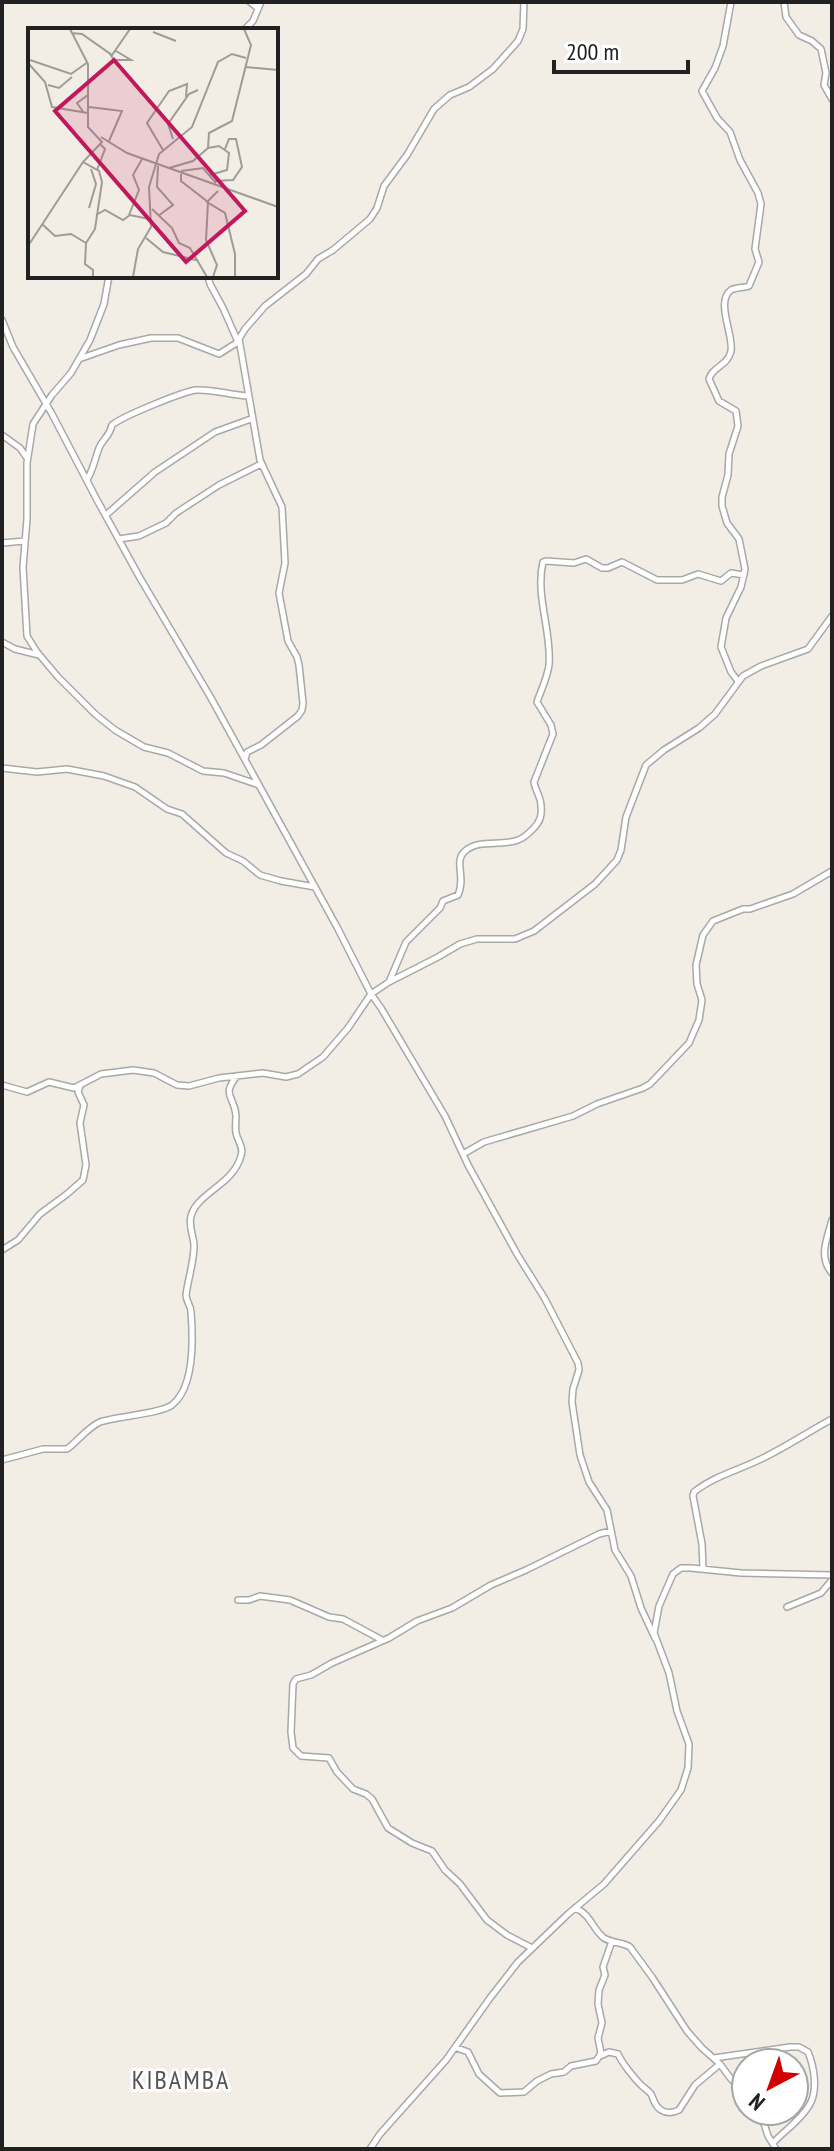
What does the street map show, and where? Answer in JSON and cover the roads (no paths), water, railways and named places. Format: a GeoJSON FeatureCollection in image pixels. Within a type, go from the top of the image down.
{"type":"FeatureCollection","features":[{"type":"Feature","properties":{"kind":"street"},"geometry":{"type":"LineString","coordinates":[[246,28],[260,5],[250,2]]}},
{"type":"Feature","properties":{"kind":"street"},"geometry":{"type":"LineString","coordinates":[[78,360],[119,345],[151,338],[178,338],[219,354],[238,342],[265,306],[370,219],[384,186],[407,155],[434,109],[448,96],[469,87],[494,68],[518,41],[523,29],[524,2]]}},
{"type":"Feature","properties":{"kind":"street"},"geometry":{"type":"LineString","coordinates":[[731,2],[723,46],[702,91],[721,124],[730,132],[762,206],[756,245],[759,266],[749,286],[732,289],[727,294],[726,321],[732,342],[731,352],[709,379],[719,401],[734,410],[738,426],[729,454],[721,503],[726,519],[737,535],[745,562],[741,589],[726,618],[721,647],[738,681]]}},
{"type":"Feature","properties":{"kind":"street"},"geometry":{"type":"LineString","coordinates":[[784,2],[786,17],[799,35],[821,49],[826,73],[824,85],[832,99]]}},
{"type":"Feature","properties":{"kind":"street"},"geometry":{"type":"LineString","coordinates":[[109,278],[95,329],[71,373],[33,424],[28,459],[23,574],[26,630],[31,644],[62,681],[115,730],[144,747],[168,753],[203,771],[224,773],[260,786]]}},
{"type":"Feature","properties":{"kind":"street"},"geometry":{"type":"LineString","coordinates":[[208,278],[238,342],[261,464],[281,503],[285,563],[279,593],[288,641],[299,661],[302,707],[296,718],[247,752],[245,759]]}},
{"type":"Feature","properties":{"kind":"street"},"geometry":{"type":"LineString","coordinates":[[2,320],[13,347],[119,539],[260,786],[371,994],[440,1108],[500,1224],[545,1299],[578,1363],[572,1402],[578,1449],[589,1482],[607,1510],[615,1550],[631,1576],[669,1673],[677,1711],[689,1744],[686,1778],[676,1799],[601,1887],[518,1962],[456,2047],[370,2149]]}},
{"type":"Feature","properties":{"kind":"street"},"geometry":{"type":"LineString","coordinates":[[87,481],[100,445],[110,435],[112,425],[120,419],[196,390],[248,396]]}},
{"type":"Feature","properties":{"kind":"street"},"geometry":{"type":"LineString","coordinates":[[106,515],[155,472],[215,432],[251,419]]}},
{"type":"Feature","properties":{"kind":"street"},"geometry":{"type":"LineString","coordinates":[[2,435],[28,459]]}},
{"type":"Feature","properties":{"kind":"street"},"geometry":{"type":"LineString","coordinates":[[21,450],[29,451]]}},
{"type":"Feature","properties":{"kind":"street"},"geometry":{"type":"LineString","coordinates":[[119,539],[139,536],[166,523],[219,485],[261,464]]}},
{"type":"Feature","properties":{"kind":"street"},"geometry":{"type":"LineString","coordinates":[[2,543],[25,541]]}},
{"type":"Feature","properties":{"kind":"street"},"geometry":{"type":"LineString","coordinates":[[389,982],[406,942],[440,908],[443,901],[458,895],[462,883],[459,863],[463,854],[482,844],[520,840],[536,827],[541,818],[541,803],[534,782],[553,734],[537,702],[549,667],[541,580],[543,562],[574,563],[586,559],[607,568],[622,562],[657,580],[682,580],[698,574],[721,581],[731,573],[744,575]]}},
{"type":"Feature","properties":{"kind":"street"},"geometry":{"type":"LineString","coordinates":[[2,1085],[27,1092],[49,1082],[71,1088],[101,1074],[133,1070],[154,1073],[174,1084],[193,1086],[237,1076],[267,1073],[289,1076],[313,1066],[334,1045],[371,994],[389,982],[460,944],[480,939],[515,939],[528,934],[595,884],[619,857],[626,817],[645,766],[715,714],[738,681],[761,666],[808,649],[832,616]]}},
{"type":"Feature","properties":{"kind":"street"},"geometry":{"type":"LineString","coordinates":[[2,642],[40,656]]}},
{"type":"Feature","properties":{"kind":"street"},"geometry":{"type":"LineString","coordinates":[[2,768],[73,770],[104,776],[135,787],[167,809],[182,814],[226,853],[243,861],[260,875],[315,887]]}},
{"type":"Feature","properties":{"kind":"street"},"geometry":{"type":"LineString","coordinates":[[463,1154],[484,1142],[573,1116],[650,1084],[689,1043],[699,1020],[702,1002],[697,984],[696,960],[703,935],[711,924],[743,909],[793,894],[832,871]]}},
{"type":"Feature","properties":{"kind":"street"},"geometry":{"type":"LineString","coordinates":[[2,1460],[43,1449],[67,1449],[102,1422],[170,1406],[183,1388],[190,1369],[193,1340],[191,1310],[186,1299],[194,1249],[190,1220],[194,1208],[229,1177],[242,1156],[243,1150],[235,1128],[235,1108],[228,1093],[237,1076]]}},
{"type":"Feature","properties":{"kind":"street"},"geometry":{"type":"LineString","coordinates":[[2,1250],[18,1240],[40,1214],[83,1180],[86,1165],[80,1123],[84,1105],[78,1092],[80,1086]]}},
{"type":"Feature","properties":{"kind":"street"},"geometry":{"type":"LineString","coordinates":[[832,1220],[824,1249],[825,1264],[832,1273]]}},
{"type":"Feature","properties":{"kind":"street"},"geometry":{"type":"LineString","coordinates":[[703,1568],[693,1496],[695,1490],[797,1441],[832,1419]]}},
{"type":"Feature","properties":{"kind":"street"},"geometry":{"type":"LineString","coordinates":[[532,1948],[487,1920],[432,1851],[388,1828],[371,1797],[353,1789],[329,1758],[301,1756],[293,1748],[294,1682],[417,1621],[452,1608],[491,1585],[611,1531]]}},
{"type":"Feature","properties":{"kind":"street"},"geometry":{"type":"LineString","coordinates":[[655,1638],[657,1614],[673,1574],[681,1568],[832,1578]]}},
{"type":"Feature","properties":{"kind":"street"},"geometry":{"type":"LineString","coordinates":[[787,1607],[821,1593],[832,1578]]}},
{"type":"Feature","properties":{"kind":"street"},"geometry":{"type":"LineString","coordinates":[[238,1600],[260,1596],[290,1600],[329,1617],[347,1621],[382,1640]]}},
{"type":"Feature","properties":{"kind":"street"},"geometry":{"type":"LineString","coordinates":[[575,1908],[587,1915],[601,1935],[630,1947],[687,2031],[730,2078]]}},
{"type":"Feature","properties":{"kind":"street"},"geometry":{"type":"LineString","coordinates":[[600,2056],[598,2038],[602,2020],[599,1990],[612,1941]]}},
{"type":"Feature","properties":{"kind":"street"},"geometry":{"type":"LineString","coordinates":[[456,2047],[468,2052],[479,2074],[500,2093],[524,2092],[551,2074],[564,2072],[571,2066],[592,2063],[609,2052],[618,2054],[622,2064],[650,2093],[656,2106],[669,2113],[679,2110],[695,2085],[720,2064]]}},
{"type":"Feature","properties":{"kind":"street"},"geometry":{"type":"LineString","coordinates":[[713,2058],[790,2047],[808,2052],[813,2077],[812,2099],[774,2146],[766,2127]]}},
{"type":"Feature","properties":{"kind":"district","name":"KIBAMBA"},"geometry":{"type":"Point","coordinates":[181,2080]}}]}
